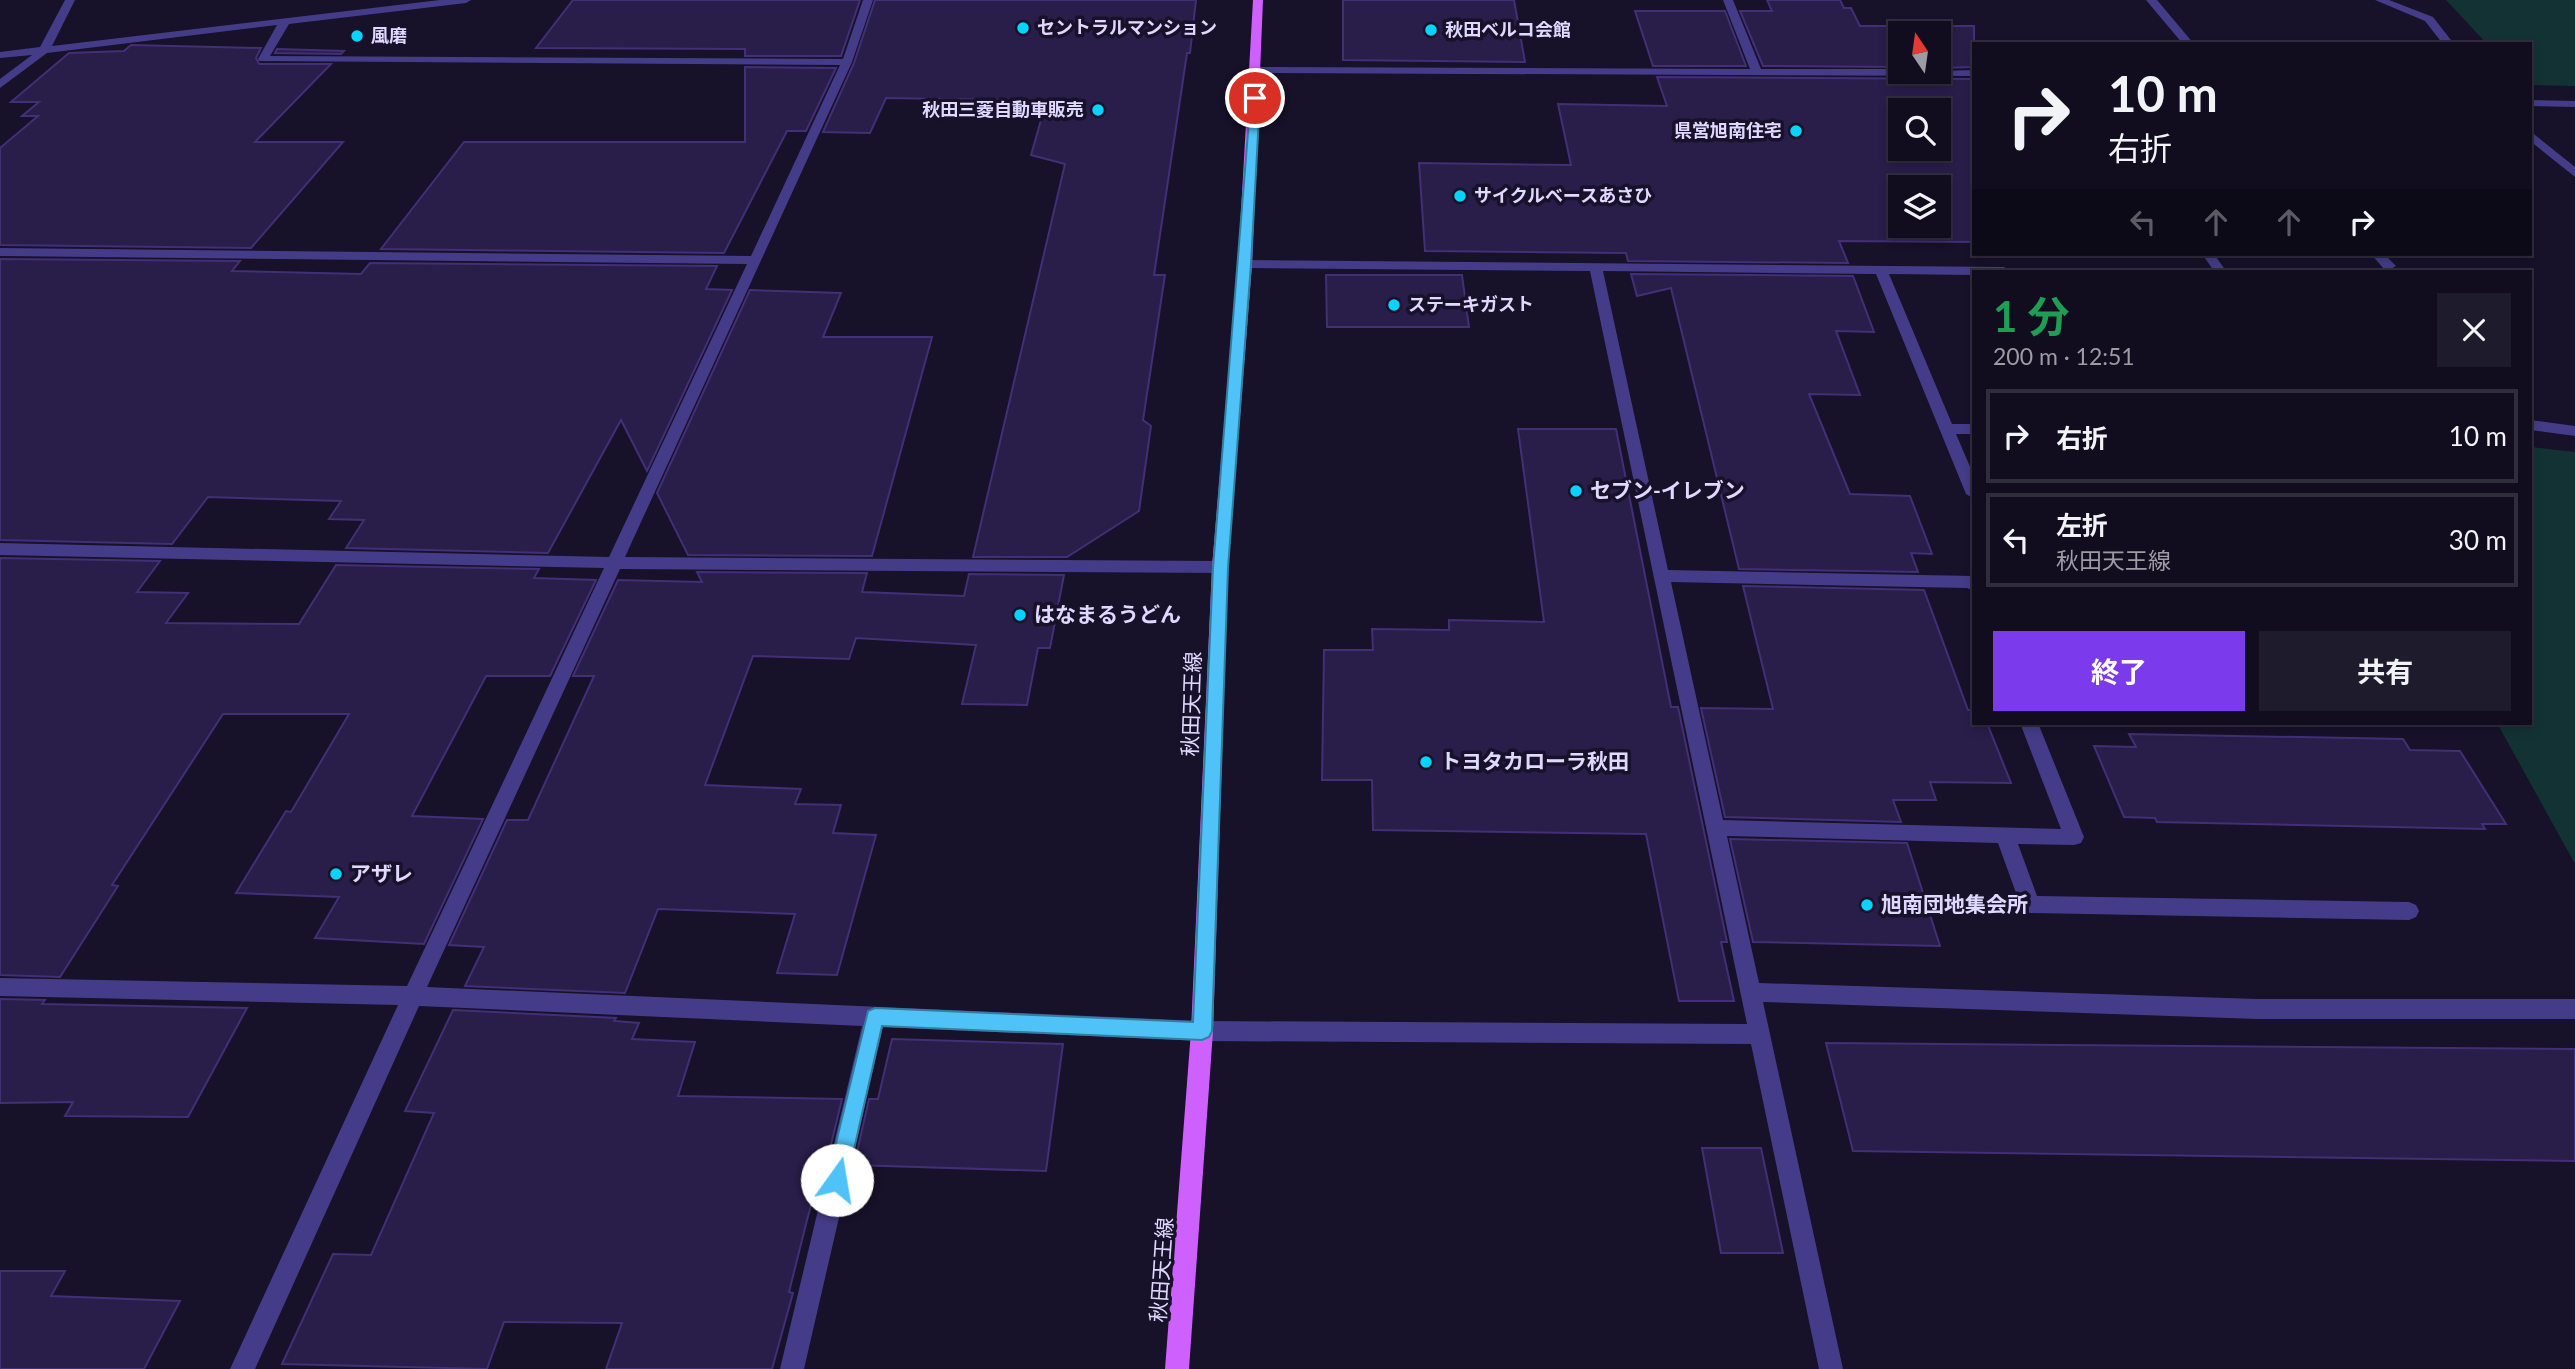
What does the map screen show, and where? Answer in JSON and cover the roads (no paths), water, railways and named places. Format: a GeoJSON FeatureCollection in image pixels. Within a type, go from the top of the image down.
{"type":"FeatureCollection","features":[{"type":"Feature","properties":{"kind":"main road","name":"秋田天王線"},"geometry":{"type":"LineString","coordinates":[[1177,1369],[1202,1031],[1220,568],[1245,264],[1258,0]]}},
{"type":"Feature","properties":{"kind":"street"},"geometry":{"type":"LineString","coordinates":[[0,86],[44,50],[70,0]]}},
{"type":"Feature","properties":{"kind":"street"},"geometry":{"type":"LineString","coordinates":[[0,55],[466,0]]}},
{"type":"Feature","properties":{"kind":"street"},"geometry":{"type":"LineString","coordinates":[[242,1369],[411,996],[616,563],[846,62],[868,0]]}},
{"type":"Feature","properties":{"kind":"street"},"geometry":{"type":"LineString","coordinates":[[1728,0],[1757,72]]}},
{"type":"Feature","properties":{"kind":"street"},"geometry":{"type":"LineString","coordinates":[[2151,0],[2187,42]]}},
{"type":"Feature","properties":{"kind":"street"},"geometry":{"type":"LineString","coordinates":[[2381,0],[2430,19],[2447,42]]}},
{"type":"Feature","properties":{"kind":"street"},"geometry":{"type":"LineString","coordinates":[[284,23],[263,59],[846,62]]}},
{"type":"Feature","properties":{"kind":"street"},"geometry":{"type":"LineString","coordinates":[[1256,70],[1972,73]]}},
{"type":"Feature","properties":{"kind":"street"},"geometry":{"type":"LineString","coordinates":[[2532,103],[2575,104]]}},
{"type":"Feature","properties":{"kind":"street"},"geometry":{"type":"LineString","coordinates":[[2532,136],[2575,173]]}},
{"type":"Feature","properties":{"kind":"street"},"geometry":{"type":"LineString","coordinates":[[0,252],[755,260]]}},
{"type":"Feature","properties":{"kind":"street"},"geometry":{"type":"LineString","coordinates":[[2379,256],[2389,266]]}},
{"type":"Feature","properties":{"kind":"street"},"geometry":{"type":"LineString","coordinates":[[1245,264],[1972,271]]}},
{"type":"Feature","properties":{"kind":"street"},"geometry":{"type":"LineString","coordinates":[[1595,266],[1830,1369]]}},
{"type":"Feature","properties":{"kind":"street"},"geometry":{"type":"LineString","coordinates":[[1881,270],[1972,488]]}},
{"type":"Feature","properties":{"kind":"street"},"geometry":{"type":"LineString","coordinates":[[2532,425],[2575,431]]}},
{"type":"Feature","properties":{"kind":"street"},"geometry":{"type":"LineString","coordinates":[[1947,429],[1972,429]]}},
{"type":"Feature","properties":{"kind":"street"},"geometry":{"type":"LineString","coordinates":[[0,550],[616,563],[1220,568]]}},
{"type":"Feature","properties":{"kind":"street"},"geometry":{"type":"LineString","coordinates":[[1661,576],[1972,582]]}},
{"type":"Feature","properties":{"kind":"street"},"geometry":{"type":"LineString","coordinates":[[1714,828],[2074,837],[2030,725]]}},
{"type":"Feature","properties":{"kind":"street"},"geometry":{"type":"LineString","coordinates":[[2005,835],[2030,904],[2409,911]]}},
{"type":"Feature","properties":{"kind":"street"},"geometry":{"type":"LineString","coordinates":[[0,987],[411,996],[1202,1031],[1758,1034]]}},
{"type":"Feature","properties":{"kind":"street"},"geometry":{"type":"LineString","coordinates":[[1749,992],[2258,1009],[2575,1009]]}},
{"type":"Feature","properties":{"kind":"street"},"geometry":{"type":"LineString","coordinates":[[792,1369],[875,1017]]}},
{"type":"Feature","properties":{"kind":"place","name":"セントラルマンション"},"geometry":{"type":"Point","coordinates":[1023,28]}},
{"type":"Feature","properties":{"kind":"place","name":"秋田ベルコ会館"},"geometry":{"type":"Point","coordinates":[1431,30]}},
{"type":"Feature","properties":{"kind":"place","name":"風磨"},"geometry":{"type":"Point","coordinates":[357,36]}},
{"type":"Feature","properties":{"kind":"place","name":"秋田三菱自動車販売"},"geometry":{"type":"Point","coordinates":[1098,110]}},
{"type":"Feature","properties":{"kind":"place","name":"県営旭南住宅"},"geometry":{"type":"Point","coordinates":[1796,131]}},
{"type":"Feature","properties":{"kind":"place","name":"サイクルベースあさひ"},"geometry":{"type":"Point","coordinates":[1460,196]}},
{"type":"Feature","properties":{"kind":"place","name":"ステーキガスト"},"geometry":{"type":"Point","coordinates":[1394,305]}},
{"type":"Feature","properties":{"kind":"place","name":"セブン-イレブン"},"geometry":{"type":"Point","coordinates":[1576,491]}},
{"type":"Feature","properties":{"kind":"place","name":"はなまるうどん"},"geometry":{"type":"Point","coordinates":[1020,615]}},
{"type":"Feature","properties":{"kind":"place","name":"トヨタカローラ秋田"},"geometry":{"type":"Point","coordinates":[1426,762]}},
{"type":"Feature","properties":{"kind":"place","name":"アザレ"},"geometry":{"type":"Point","coordinates":[336,874]}},
{"type":"Feature","properties":{"kind":"place","name":"旭南団地集会所"},"geometry":{"type":"Point","coordinates":[1867,905]}}]}
